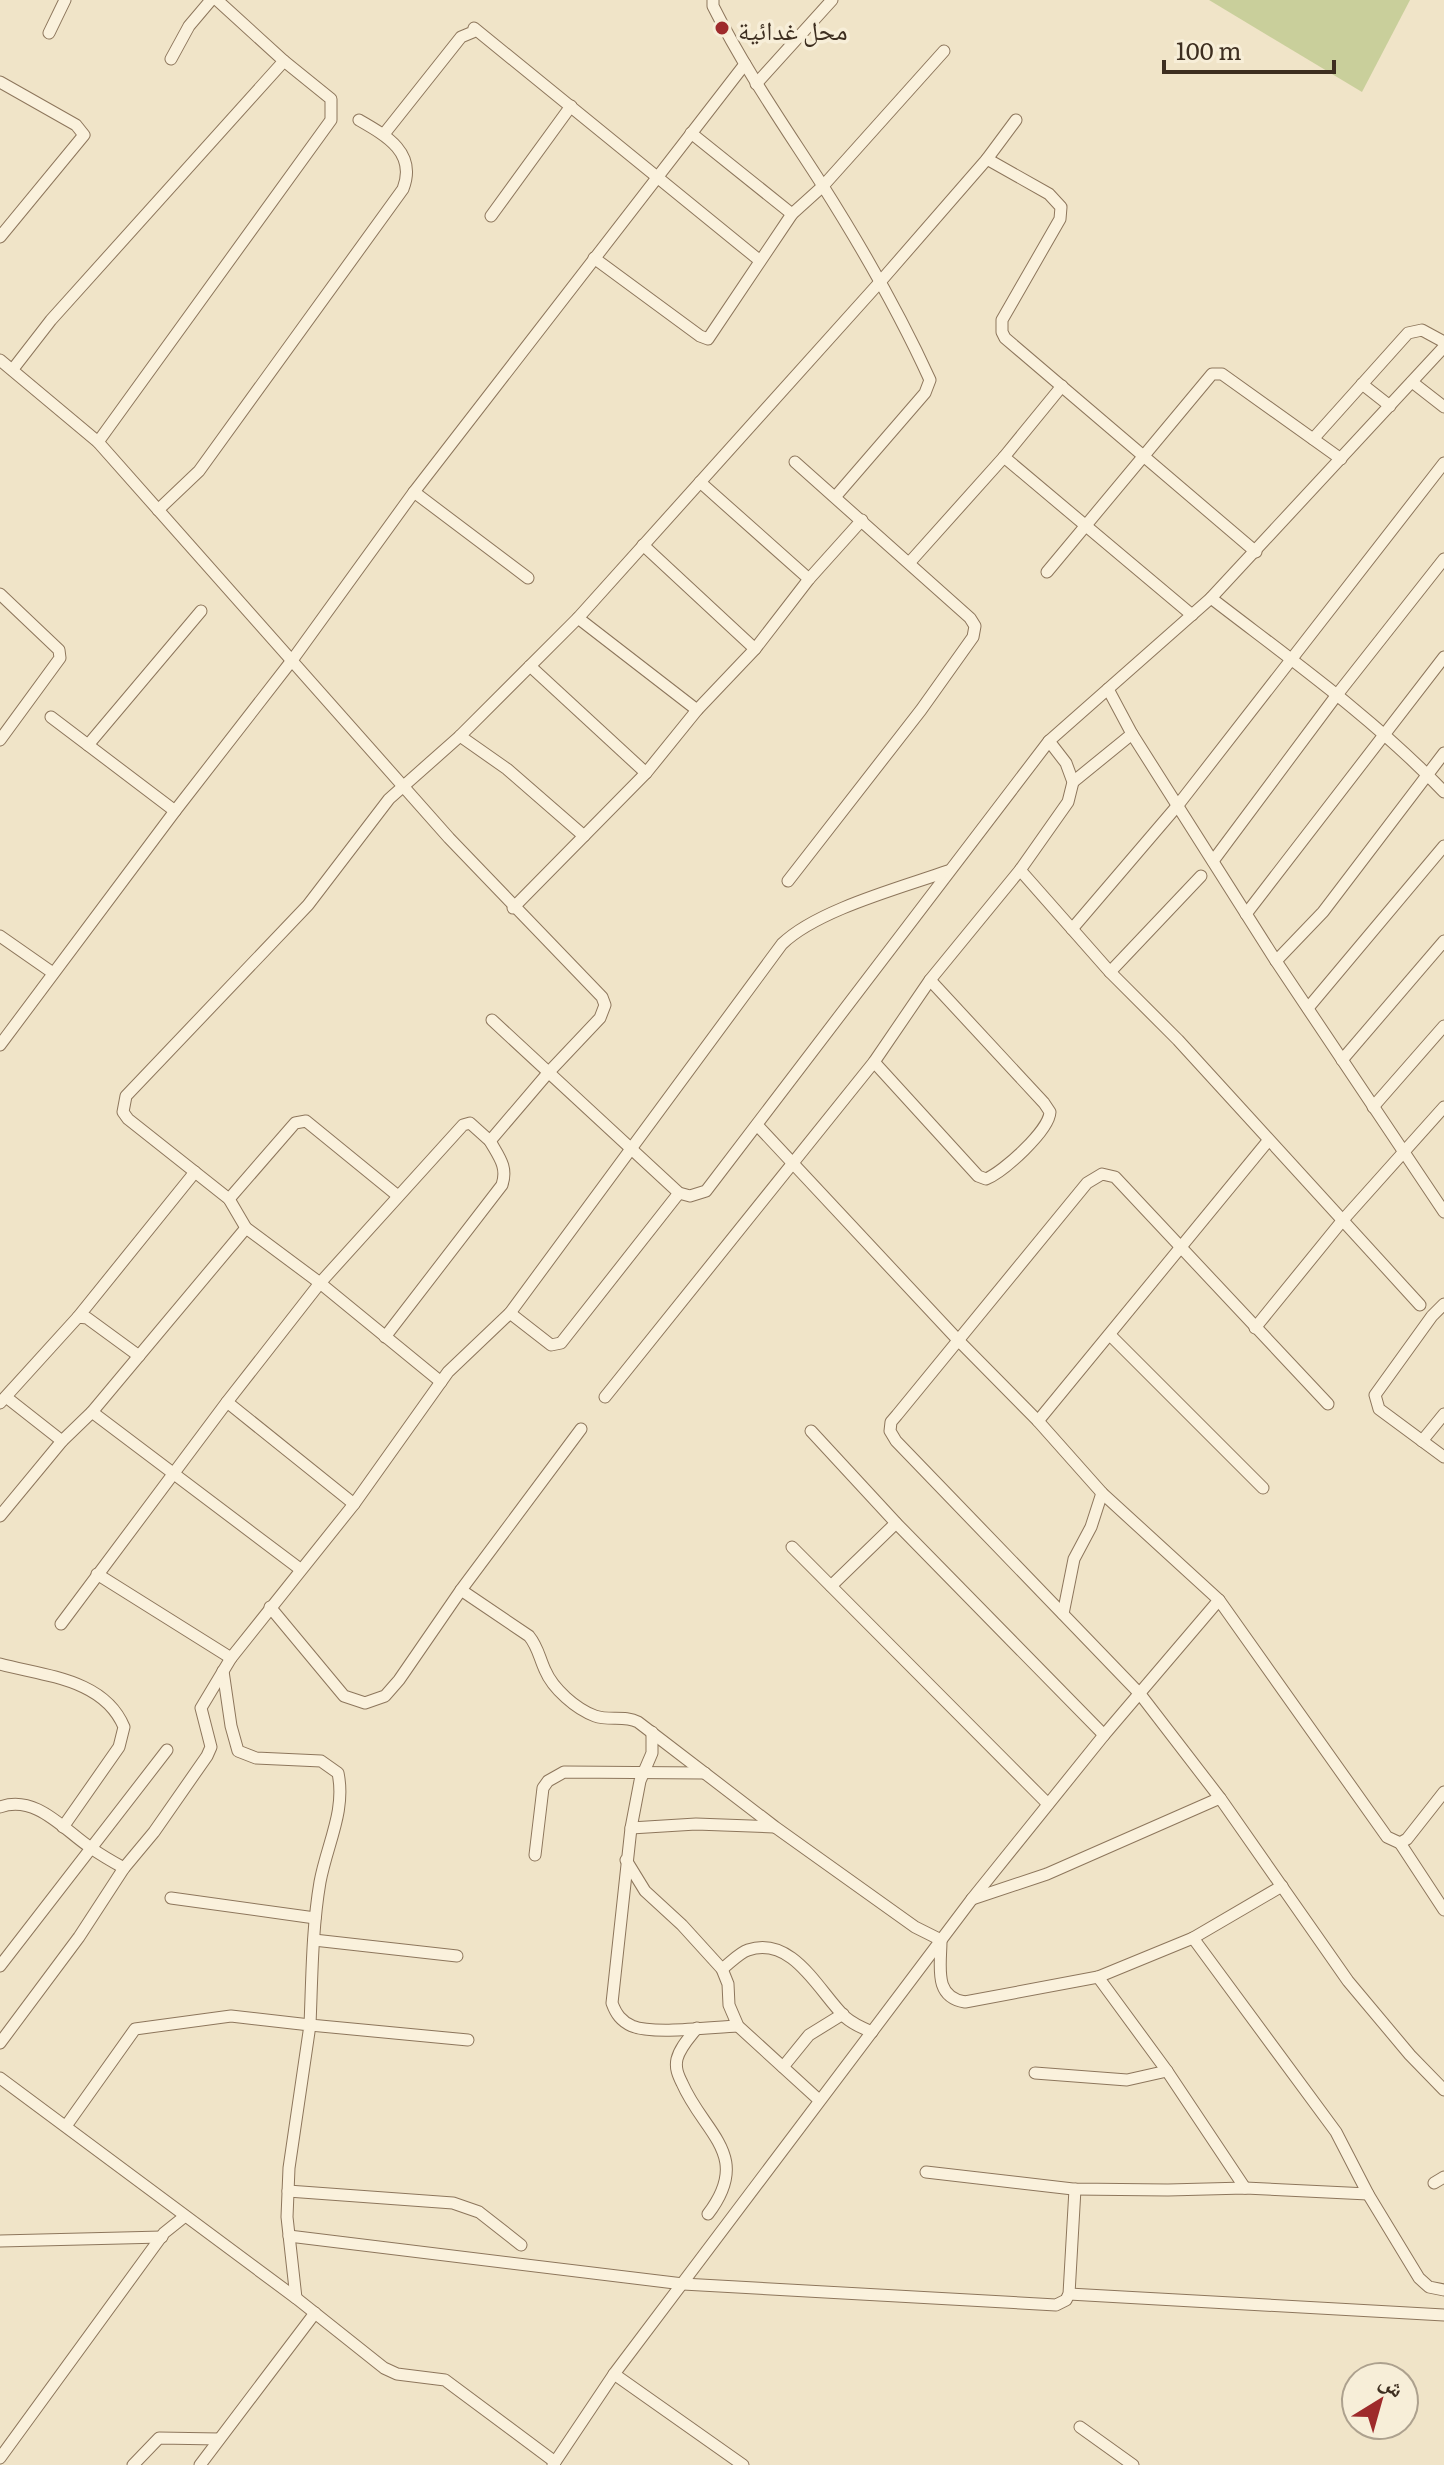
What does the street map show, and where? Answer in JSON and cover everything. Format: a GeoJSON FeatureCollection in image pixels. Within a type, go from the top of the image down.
{"type":"FeatureCollection","features":[{"type":"Feature","properties":{"kind":"street"},"geometry":{"type":"LineString","coordinates":[[49,33],[65,0]]}},
{"type":"Feature","properties":{"kind":"street"},"geometry":{"type":"LineString","coordinates":[[98,442],[331,120],[331,99],[214,0],[189,26],[171,59]]}},
{"type":"Feature","properties":{"kind":"street"},"geometry":{"type":"LineString","coordinates":[[713,0],[732,44],[880,282],[930,385],[836,496]]}},
{"type":"Feature","properties":{"kind":"street"},"geometry":{"type":"LineString","coordinates":[[756,84],[832,0]]}},
{"type":"Feature","properties":{"kind":"street"},"geometry":{"type":"LineString","coordinates":[[384,134],[461,37],[473,32],[474,28],[759,260]]}},
{"type":"Feature","properties":{"kind":"street"},"geometry":{"type":"LineString","coordinates":[[594,258],[708,339],[792,214],[823,186],[944,51]]}},
{"type":"Feature","properties":{"kind":"street"},"geometry":{"type":"LineString","coordinates":[[13,369],[51,320],[284,61]]}},
{"type":"Feature","properties":{"kind":"street"},"geometry":{"type":"LineString","coordinates":[[0,1045],[293,659],[414,492],[745,64]]}},
{"type":"Feature","properties":{"kind":"street"},"geometry":{"type":"LineString","coordinates":[[0,82],[76,125],[84,135],[0,237]]}},
{"type":"Feature","properties":{"kind":"street"},"geometry":{"type":"LineString","coordinates":[[491,216],[571,106]]}},
{"type":"Feature","properties":{"kind":"street"},"geometry":{"type":"LineString","coordinates":[[158,510],[199,471],[403,189],[408,176],[407,164],[398,149],[384,134],[359,120]]}},
{"type":"Feature","properties":{"kind":"street"},"geometry":{"type":"LineString","coordinates":[[441,1382],[320,1283],[246,1228],[229,1199],[128,1119],[123,1112],[126,1096],[308,905],[389,799],[460,736],[578,618],[880,282],[987,159],[1016,120]]}},
{"type":"Feature","properties":{"kind":"street"},"geometry":{"type":"LineString","coordinates":[[691,133],[792,214]]}},
{"type":"Feature","properties":{"kind":"street"},"geometry":{"type":"LineString","coordinates":[[987,159],[1049,194],[1061,207],[1060,219],[1001,326],[1005,338],[1256,552]]}},
{"type":"Feature","properties":{"kind":"street"},"geometry":{"type":"LineString","coordinates":[[492,1020],[679,1193],[696,1196],[706,1191],[1049,741],[1211,598],[1444,344],[1422,330],[1408,333],[1313,439]]}},
{"type":"Feature","properties":{"kind":"street"},"geometry":{"type":"LineString","coordinates":[[0,360],[98,442],[513,908],[602,997],[605,1005],[600,1018],[490,1141]]}},
{"type":"Feature","properties":{"kind":"street"},"geometry":{"type":"LineString","coordinates":[[1047,572],[1215,372],[1341,459]]}},
{"type":"Feature","properties":{"kind":"street"},"geometry":{"type":"LineString","coordinates":[[1412,382],[1444,407]]}},
{"type":"Feature","properties":{"kind":"street"},"geometry":{"type":"LineString","coordinates":[[1362,384],[1390,406]]}},
{"type":"Feature","properties":{"kind":"street"},"geometry":{"type":"LineString","coordinates":[[910,562],[1004,457],[1062,386]]}},
{"type":"Feature","properties":{"kind":"street"},"geometry":{"type":"LineString","coordinates":[[1004,457],[1192,615]]}},
{"type":"Feature","properties":{"kind":"street"},"geometry":{"type":"LineString","coordinates":[[788,881],[921,710],[973,637],[975,626],[910,562],[795,462]]}},
{"type":"Feature","properties":{"kind":"street"},"geometry":{"type":"LineString","coordinates":[[1072,929],[1178,805],[1444,463]]}},
{"type":"Feature","properties":{"kind":"street"},"geometry":{"type":"LineString","coordinates":[[700,482],[809,579]]}},
{"type":"Feature","properties":{"kind":"street"},"geometry":{"type":"LineString","coordinates":[[414,492],[528,578]]}},
{"type":"Feature","properties":{"kind":"street"},"geometry":{"type":"LineString","coordinates":[[513,908],[646,773],[862,520]]}},
{"type":"Feature","properties":{"kind":"street"},"geometry":{"type":"LineString","coordinates":[[643,545],[755,649]]}},
{"type":"Feature","properties":{"kind":"street"},"geometry":{"type":"LineString","coordinates":[[1213,861],[1336,696],[1444,559]]}},
{"type":"Feature","properties":{"kind":"street"},"geometry":{"type":"LineString","coordinates":[[0,597],[59,650],[60,658],[0,740]]}},
{"type":"Feature","properties":{"kind":"street"},"geometry":{"type":"LineString","coordinates":[[1211,598],[1383,735],[1444,792]]}},
{"type":"Feature","properties":{"kind":"street"},"geometry":{"type":"LineString","coordinates":[[88,745],[201,611]]}},
{"type":"Feature","properties":{"kind":"street"},"geometry":{"type":"LineString","coordinates":[[578,618],[697,710]]}},
{"type":"Feature","properties":{"kind":"street"},"geometry":{"type":"LineString","coordinates":[[1246,914],[1444,657]]}},
{"type":"Feature","properties":{"kind":"street"},"geometry":{"type":"LineString","coordinates":[[530,666],[646,773]]}},
{"type":"Feature","properties":{"kind":"street"},"geometry":{"type":"LineString","coordinates":[[1108,689],[1132,734],[1276,961],[1444,1212]]}},
{"type":"Feature","properties":{"kind":"street"},"geometry":{"type":"LineString","coordinates":[[51,717],[175,811]]}},
{"type":"Feature","properties":{"kind":"street"},"geometry":{"type":"LineString","coordinates":[[1073,782],[1132,734]]}},
{"type":"Feature","properties":{"kind":"street"},"geometry":{"type":"LineString","coordinates":[[460,736],[507,769],[584,836]]}},
{"type":"Feature","properties":{"kind":"street"},"geometry":{"type":"LineString","coordinates":[[605,1397],[874,1062],[930,980],[1020,870],[1068,802],[1073,782],[1066,763],[1049,741]]}},
{"type":"Feature","properties":{"kind":"street"},"geometry":{"type":"LineString","coordinates":[[1276,961],[1323,912],[1444,753]]}},
{"type":"Feature","properties":{"kind":"street"},"geometry":{"type":"LineString","coordinates":[[1308,1008],[1444,846]]}},
{"type":"Feature","properties":{"kind":"street"},"geometry":{"type":"LineString","coordinates":[[1020,870],[1110,972],[1178,1040],[1420,1305]]}},
{"type":"Feature","properties":{"kind":"street"},"geometry":{"type":"LineString","coordinates":[[0,2043],[84,1930],[124,1868],[161,1822],[209,1751],[211,1747],[201,1708],[231,1658],[354,1504],[458,1360],[510,1313],[782,944],[817,919],[948,871]]}},
{"type":"Feature","properties":{"kind":"street"},"geometry":{"type":"LineString","coordinates":[[1110,972],[1201,876]]}},
{"type":"Feature","properties":{"kind":"street"},"geometry":{"type":"LineString","coordinates":[[0,936],[53,973]]}},
{"type":"Feature","properties":{"kind":"street"},"geometry":{"type":"LineString","coordinates":[[1342,1060],[1444,941]]}},
{"type":"Feature","properties":{"kind":"street"},"geometry":{"type":"LineString","coordinates":[[874,1062],[978,1176],[986,1179],[998,1174],[1047,1124],[1050,1112],[1044,1103],[930,980]]}},
{"type":"Feature","properties":{"kind":"street"},"geometry":{"type":"LineString","coordinates":[[1373,1107],[1444,1026]]}},
{"type":"Feature","properties":{"kind":"street"},"geometry":{"type":"LineString","coordinates":[[1255,1328],[1342,1221],[1444,1107]]}},
{"type":"Feature","properties":{"kind":"street"},"geometry":{"type":"LineString","coordinates":[[229,1199],[295,1123],[306,1121],[398,1196]]}},
{"type":"Feature","properties":{"kind":"street"},"geometry":{"type":"LineString","coordinates":[[61,1624],[320,1283],[463,1125],[470,1123],[490,1141],[504,1164],[502,1185],[385,1337]]}},
{"type":"Feature","properties":{"kind":"street"},"geometry":{"type":"LineString","coordinates":[[757,1125],[1038,1421],[1102,1493],[1219,1600],[1387,1837],[1400,1843],[1444,1910]]}},
{"type":"Feature","properties":{"kind":"street"},"geometry":{"type":"LineString","coordinates":[[1038,1421],[1268,1141]]}},
{"type":"Feature","properties":{"kind":"street"},"geometry":{"type":"LineString","coordinates":[[62,1441],[3,1400],[78,1317],[195,1172]]}},
{"type":"Feature","properties":{"kind":"street"},"geometry":{"type":"LineString","coordinates":[[1328,1404],[1115,1177],[1102,1174],[1087,1183],[891,1422],[890,1431],[896,1441],[1140,1694],[1220,1798],[1348,1981],[1444,2090]]}},
{"type":"Feature","properties":{"kind":"street"},"geometry":{"type":"LineString","coordinates":[[510,1313],[548,1343],[558,1345],[679,1193]]}},
{"type":"Feature","properties":{"kind":"street"},"geometry":{"type":"LineString","coordinates":[[2,1509],[92,1412],[246,1228]]}},
{"type":"Feature","properties":{"kind":"street"},"geometry":{"type":"LineString","coordinates":[[1444,1304],[1375,1395],[1379,1409],[1444,1457]]}},
{"type":"Feature","properties":{"kind":"street"},"geometry":{"type":"LineString","coordinates":[[78,1317],[87,1318],[139,1356]]}},
{"type":"Feature","properties":{"kind":"street"},"geometry":{"type":"LineString","coordinates":[[1110,1335],[1263,1488]]}},
{"type":"Feature","properties":{"kind":"street"},"geometry":{"type":"LineString","coordinates":[[227,1402],[354,1504]]}},
{"type":"Feature","properties":{"kind":"street"},"geometry":{"type":"LineString","coordinates":[[92,1412],[300,1569]]}},
{"type":"Feature","properties":{"kind":"street"},"geometry":{"type":"LineString","coordinates":[[1422,1441],[1444,1414]]}},
{"type":"Feature","properties":{"kind":"street"},"geometry":{"type":"LineString","coordinates":[[270,1607],[344,1696],[365,1703],[385,1696],[581,1429]]}},
{"type":"Feature","properties":{"kind":"street"},"geometry":{"type":"LineString","coordinates":[[811,1431],[896,1523],[1104,1735]]}},
{"type":"Feature","properties":{"kind":"street"},"geometry":{"type":"LineString","coordinates":[[1063,1614],[1074,1559],[1091,1527],[1102,1493]]}},
{"type":"Feature","properties":{"kind":"street"},"geometry":{"type":"LineString","coordinates":[[831,1586],[896,1523]]}},
{"type":"Feature","properties":{"kind":"street"},"geometry":{"type":"LineString","coordinates":[[792,1547],[1048,1804]]}},
{"type":"Feature","properties":{"kind":"street"},"geometry":{"type":"LineString","coordinates":[[97,1574],[231,1658]]}},
{"type":"Feature","properties":{"kind":"street"},"geometry":{"type":"LineString","coordinates":[[461,1590],[529,1636],[551,1681],[562,1693],[594,1716],[632,1719],[652,1732],[775,1827],[915,1927],[941,1940]]}},
{"type":"Feature","properties":{"kind":"street"},"geometry":{"type":"LineString","coordinates":[[0,2078],[389,2371],[445,2380],[554,2463],[614,2374],[972,1899],[1104,1735],[1219,1600]]}},
{"type":"Feature","properties":{"kind":"street"},"geometry":{"type":"LineString","coordinates":[[0,1664],[62,1679],[88,1689],[111,1704],[124,1727],[119,1747],[63,1827]]}},
{"type":"Feature","properties":{"kind":"street"},"geometry":{"type":"LineString","coordinates":[[223,1671],[238,1751],[256,1758],[321,1761],[338,1773],[342,1795],[320,1880],[310,2025],[290,2149],[289,2236],[296,2298]]}},
{"type":"Feature","properties":{"kind":"street"},"geometry":{"type":"LineString","coordinates":[[652,1732],[652,1753],[640,1781],[626,1860],[612,2003],[620,2019],[633,2026],[651,2029],[738,2026]]}},
{"type":"Feature","properties":{"kind":"street"},"geometry":{"type":"LineString","coordinates":[[0,1966],[167,1750]]}},
{"type":"Feature","properties":{"kind":"street"},"geometry":{"type":"LineString","coordinates":[[535,1855],[543,1788],[548,1781],[564,1772],[706,1774]]}},
{"type":"Feature","properties":{"kind":"street"},"geometry":{"type":"LineString","coordinates":[[1400,1843],[1407,1839],[1444,1792]]}},
{"type":"Feature","properties":{"kind":"street"},"geometry":{"type":"LineString","coordinates":[[972,1899],[1060,1869],[1220,1798]]}},
{"type":"Feature","properties":{"kind":"street"},"geometry":{"type":"LineString","coordinates":[[0,1807],[12,1804],[34,1808],[124,1868]]}},
{"type":"Feature","properties":{"kind":"street"},"geometry":{"type":"LineString","coordinates":[[631,1828],[696,1824],[775,1827]]}},
{"type":"Feature","properties":{"kind":"street"},"geometry":{"type":"LineString","coordinates":[[626,1860],[645,1891],[682,1925],[722,1969],[728,1984],[729,2005],[738,2026],[819,2100]]}},
{"type":"Feature","properties":{"kind":"street"},"geometry":{"type":"LineString","coordinates":[[941,1940],[941,1986],[956,2001],[965,2002],[1098,1977],[1193,1938],[1282,1886]]}},
{"type":"Feature","properties":{"kind":"street"},"geometry":{"type":"LineString","coordinates":[[171,1898],[315,1918]]}},
{"type":"Feature","properties":{"kind":"street"},"geometry":{"type":"LineString","coordinates":[[1193,1938],[1336,2132],[1368,2194],[1419,2278],[1434,2290],[1444,2290]]}},
{"type":"Feature","properties":{"kind":"street"},"geometry":{"type":"LineString","coordinates":[[314,1940],[457,1956]]}},
{"type":"Feature","properties":{"kind":"street"},"geometry":{"type":"LineString","coordinates":[[722,1969],[746,1950],[771,1950],[787,1955],[843,2014],[872,2032]]}},
{"type":"Feature","properties":{"kind":"street"},"geometry":{"type":"LineString","coordinates":[[1098,1977],[1167,2071],[1245,2188]]}},
{"type":"Feature","properties":{"kind":"street"},"geometry":{"type":"LineString","coordinates":[[783,2067],[809,2035],[843,2014]]}},
{"type":"Feature","properties":{"kind":"street"},"geometry":{"type":"LineString","coordinates":[[66,2126],[135,2029],[231,2016],[468,2040]]}},
{"type":"Feature","properties":{"kind":"street"},"geometry":{"type":"LineString","coordinates":[[697,2028],[683,2047],[677,2060],[677,2071],[685,2090],[725,2151],[728,2166],[726,2185],[708,2214]]}},
{"type":"Feature","properties":{"kind":"street"},"geometry":{"type":"LineString","coordinates":[[1035,2073],[1127,2080],[1167,2071]]}},
{"type":"Feature","properties":{"kind":"street"},"geometry":{"type":"LineString","coordinates":[[926,2172],[1075,2189],[1245,2188],[1368,2194]]}},
{"type":"Feature","properties":{"kind":"street"},"geometry":{"type":"LineString","coordinates":[[289,2236],[683,2284],[1056,2305],[1066,2300],[1069,2294],[1075,2189]]}},
{"type":"Feature","properties":{"kind":"street"},"geometry":{"type":"LineString","coordinates":[[288,2191],[453,2203],[479,2212],[521,2245]]}},
{"type":"Feature","properties":{"kind":"street"},"geometry":{"type":"LineString","coordinates":[[0,2458],[162,2237],[184,2217]]}},
{"type":"Feature","properties":{"kind":"street"},"geometry":{"type":"LineString","coordinates":[[0,2241],[162,2237]]}},
{"type":"Feature","properties":{"kind":"street"},"geometry":{"type":"LineString","coordinates":[[1069,2294],[1444,2315]]}},
{"type":"Feature","properties":{"kind":"street"},"geometry":{"type":"LineString","coordinates":[[200,2465],[315,2313]]}},
{"type":"Feature","properties":{"kind":"street"},"geometry":{"type":"LineString","coordinates":[[614,2374],[743,2465]]}},
{"type":"Feature","properties":{"kind":"street"},"geometry":{"type":"LineString","coordinates":[[1080,2427],[1133,2465]]}},
{"type":"Feature","properties":{"kind":"street"},"geometry":{"type":"LineString","coordinates":[[133,2465],[159,2438],[219,2439]]}},
{"type":"Feature","properties":{"kind":"green space"},"geometry":{"type":"Polygon","coordinates":[[[1209,0],[1410,0],[1362,92],[1209,0]]]}},
{"type":"Feature","properties":{"kind":"place","name":"محل غدائية"},"geometry":{"type":"Point","coordinates":[722,28]}}]}
